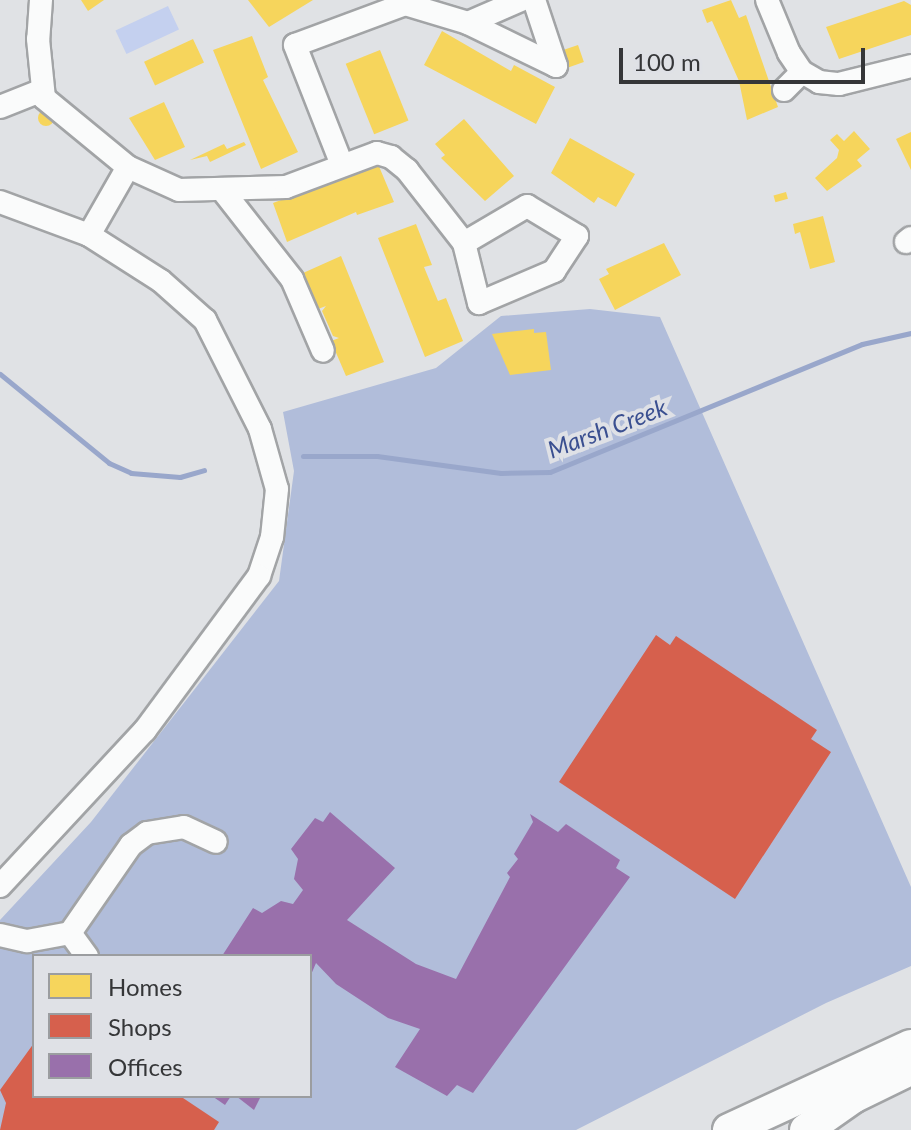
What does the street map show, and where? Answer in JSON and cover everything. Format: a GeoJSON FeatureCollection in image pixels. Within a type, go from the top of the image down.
{"type":"FeatureCollection","features":[{"type":"Feature","properties":{"kind":"highway"},"geometry":{"type":"LineString","coordinates":[[729,1130],[911,1046]]}},
{"type":"Feature","properties":{"kind":"highway"},"geometry":{"type":"LineString","coordinates":[[806,1130],[853,1097],[911,1069]]}},
{"type":"Feature","properties":{"kind":"street"},"geometry":{"type":"LineString","coordinates":[[41,0],[44,98],[128,167],[179,190],[286,187],[377,153],[391,157],[407,170],[464,243],[479,303],[554,271],[577,236],[527,206],[464,243]]}},
{"type":"Feature","properties":{"kind":"street"},"geometry":{"type":"LineString","coordinates":[[468,23],[521,0]]}},
{"type":"Feature","properties":{"kind":"street"},"geometry":{"type":"LineString","coordinates":[[342,165],[295,45],[405,4],[468,23],[556,66],[534,0]]}},
{"type":"Feature","properties":{"kind":"street"},"geometry":{"type":"LineString","coordinates":[[767,0],[802,72],[819,82],[839,84],[911,66]]}},
{"type":"Feature","properties":{"kind":"street"},"geometry":{"type":"LineString","coordinates":[[784,90],[802,72]]}},
{"type":"Feature","properties":{"kind":"street"},"geometry":{"type":"LineString","coordinates":[[0,107],[43,90]]}},
{"type":"Feature","properties":{"kind":"street"},"geometry":{"type":"LineString","coordinates":[[89,235],[128,167]]}},
{"type":"Feature","properties":{"kind":"street"},"geometry":{"type":"LineString","coordinates":[[223,191],[292,279],[323,351]]}},
{"type":"Feature","properties":{"kind":"street"},"geometry":{"type":"LineString","coordinates":[[0,202],[89,235],[161,281],[205,320],[260,429],[277,489],[272,537],[259,576],[145,730],[0,886]]}},
{"type":"Feature","properties":{"kind":"street"},"geometry":{"type":"LineString","coordinates":[[0,935],[27,941],[70,933],[131,845],[147,833],[184,827],[216,842]]}},
{"type":"Feature","properties":{"kind":"street"},"geometry":{"type":"LineString","coordinates":[[70,933],[86,954]]}},
{"type":"Feature","properties":{"kind":"shaded area"},"geometry":{"type":"Polygon","coordinates":[[[168,6],[179,30],[126,54],[115,31],[168,6]]]}},
{"type":"Feature","properties":{"kind":"shaded area"},"geometry":{"type":"Polygon","coordinates":[[[590,309],[660,317],[911,887],[911,966],[826,1003],[576,1130],[0,1130],[0,920],[91,822],[279,581],[294,471],[283,412],[436,368],[501,316],[590,309]]]}},
{"type":"Feature","properties":{"kind":"building: Homes"},"geometry":{"type":"Polygon","coordinates":[[[81,0],[104,0],[88,11],[81,0]]]}},
{"type":"Feature","properties":{"kind":"building: Homes"},"geometry":{"type":"Polygon","coordinates":[[[248,0],[313,0],[269,27],[248,0]]]}},
{"type":"Feature","properties":{"kind":"building: Homes"},"geometry":{"type":"Polygon","coordinates":[[[731,0],[739,18],[746,15],[778,107],[747,120],[739,81],[712,21],[707,23],[702,10],[731,0]]]}},
{"type":"Feature","properties":{"kind":"building: Homes"},"geometry":{"type":"Polygon","coordinates":[[[904,1],[911,5],[911,35],[839,59],[826,27],[904,1]]]}},
{"type":"Feature","properties":{"kind":"building: Homes"},"geometry":{"type":"Polygon","coordinates":[[[442,31],[511,71],[514,65],[555,87],[536,124],[424,65],[442,31]]]}},
{"type":"Feature","properties":{"kind":"building: Homes"},"geometry":{"type":"Polygon","coordinates":[[[252,36],[268,77],[263,80],[298,152],[261,169],[213,50],[252,36]]]}},
{"type":"Feature","properties":{"kind":"building: Homes"},"geometry":{"type":"Polygon","coordinates":[[[193,39],[204,63],[155,85],[144,62],[193,39]]]}},
{"type":"Feature","properties":{"kind":"building: Homes"},"geometry":{"type":"Polygon","coordinates":[[[578,45],[584,62],[567,68],[561,51],[578,45]]]}},
{"type":"Feature","properties":{"kind":"building: Homes"},"geometry":{"type":"Polygon","coordinates":[[[380,50],[408,120],[374,134],[346,64],[380,50]]]}},
{"type":"Feature","properties":{"kind":"building: Homes"},"geometry":{"type":"Polygon","coordinates":[[[164,102],[185,147],[155,160],[129,118],[164,102]]]}},
{"type":"Feature","properties":{"kind":"building: Homes"},"geometry":{"type":"Polygon","coordinates":[[[43,110],[49,110],[54,118],[52,124],[43,126],[38,121],[38,115],[43,110]]]}},
{"type":"Feature","properties":{"kind":"building: Homes"},"geometry":{"type":"Polygon","coordinates":[[[464,119],[514,176],[485,201],[441,158],[445,155],[435,144],[464,119]]]}},
{"type":"Feature","properties":{"kind":"building: Homes"},"geometry":{"type":"Polygon","coordinates":[[[854,131],[870,149],[857,160],[862,166],[827,191],[815,178],[837,158],[839,150],[830,140],[837,134],[844,141],[854,131]]]}},
{"type":"Feature","properties":{"kind":"building: Homes"},"geometry":{"type":"Polygon","coordinates":[[[911,132],[911,170],[896,139],[911,132]]]}},
{"type":"Feature","properties":{"kind":"building: Homes"},"geometry":{"type":"Polygon","coordinates":[[[570,138],[635,174],[616,207],[598,197],[594,203],[551,173],[570,138]]]}},
{"type":"Feature","properties":{"kind":"building: Homes"},"geometry":{"type":"Polygon","coordinates":[[[244,142],[246,145],[210,162],[207,156],[190,160],[224,144],[227,149],[244,142]]]}},
{"type":"Feature","properties":{"kind":"building: Homes"},"geometry":{"type":"Polygon","coordinates":[[[378,164],[394,202],[357,215],[356,212],[287,242],[273,203],[378,164]]]}},
{"type":"Feature","properties":{"kind":"building: Homes"},"geometry":{"type":"Polygon","coordinates":[[[786,192],[788,199],[775,202],[774,196],[786,192]]]}},
{"type":"Feature","properties":{"kind":"building: Homes"},"geometry":{"type":"Polygon","coordinates":[[[823,216],[835,262],[810,269],[800,232],[795,234],[793,224],[823,216]]]}},
{"type":"Feature","properties":{"kind":"building: Homes"},"geometry":{"type":"Polygon","coordinates":[[[416,224],[432,265],[424,267],[438,301],[446,298],[463,341],[425,357],[378,238],[416,224]]]}},
{"type":"Feature","properties":{"kind":"building: Homes"},"geometry":{"type":"Polygon","coordinates":[[[664,243],[681,275],[615,310],[599,279],[609,274],[606,269],[664,243]]]}},
{"type":"Feature","properties":{"kind":"building: Homes"},"geometry":{"type":"Polygon","coordinates":[[[341,256],[384,362],[346,376],[331,341],[339,338],[333,336],[322,311],[326,306],[318,309],[303,273],[341,256]]]}},
{"type":"Feature","properties":{"kind":"building: Homes"},"geometry":{"type":"Polygon","coordinates":[[[534,329],[534,333],[546,332],[551,370],[510,375],[492,334],[534,329]]]}},
{"type":"Feature","properties":{"kind":"building: Shops"},"geometry":{"type":"Polygon","coordinates":[[[656,635],[670,645],[676,636],[817,730],[811,739],[831,752],[735,899],[559,782],[656,635]]]}},
{"type":"Feature","properties":{"kind":"building: Shops"},"geometry":{"type":"Polygon","coordinates":[[[32,1046],[32,1098],[183,1098],[219,1122],[214,1130],[0,1130],[6,1103],[0,1090],[32,1046]]]}},
{"type":"Feature","properties":{"kind":"building: Offices"},"geometry":{"type":"Polygon","coordinates":[[[330,812],[395,868],[347,920],[416,964],[456,979],[510,877],[507,873],[518,859],[514,854],[533,822],[530,814],[558,832],[566,824],[620,860],[616,868],[630,877],[473,1093],[457,1085],[447,1096],[395,1067],[420,1029],[388,1018],[336,984],[316,963],[312,972],[312,954],[223,954],[253,908],[262,913],[281,901],[293,904],[303,890],[294,879],[298,859],[291,849],[315,818],[323,822],[330,812]]]}},
{"type":"Feature","properties":{"kind":"building: Offices"},"geometry":{"type":"Polygon","coordinates":[[[215,1098],[230,1098],[225,1105],[215,1098]]]}},
{"type":"Feature","properties":{"kind":"building: Offices"},"geometry":{"type":"Polygon","coordinates":[[[239,1098],[260,1098],[254,1110],[239,1098]]]}},
{"type":"Feature","properties":{"kind":"waterway","name":"Marsh Creek"},"geometry":{"type":"LineString","coordinates":[[303,456],[377,456],[501,473],[550,472],[862,344],[911,333]]}},
{"type":"Feature","properties":{"kind":"waterway","name":"Marsh Creek"},"geometry":{"type":"LineString","coordinates":[[0,374],[109,463],[131,473],[180,477],[204,470]]}}]}
